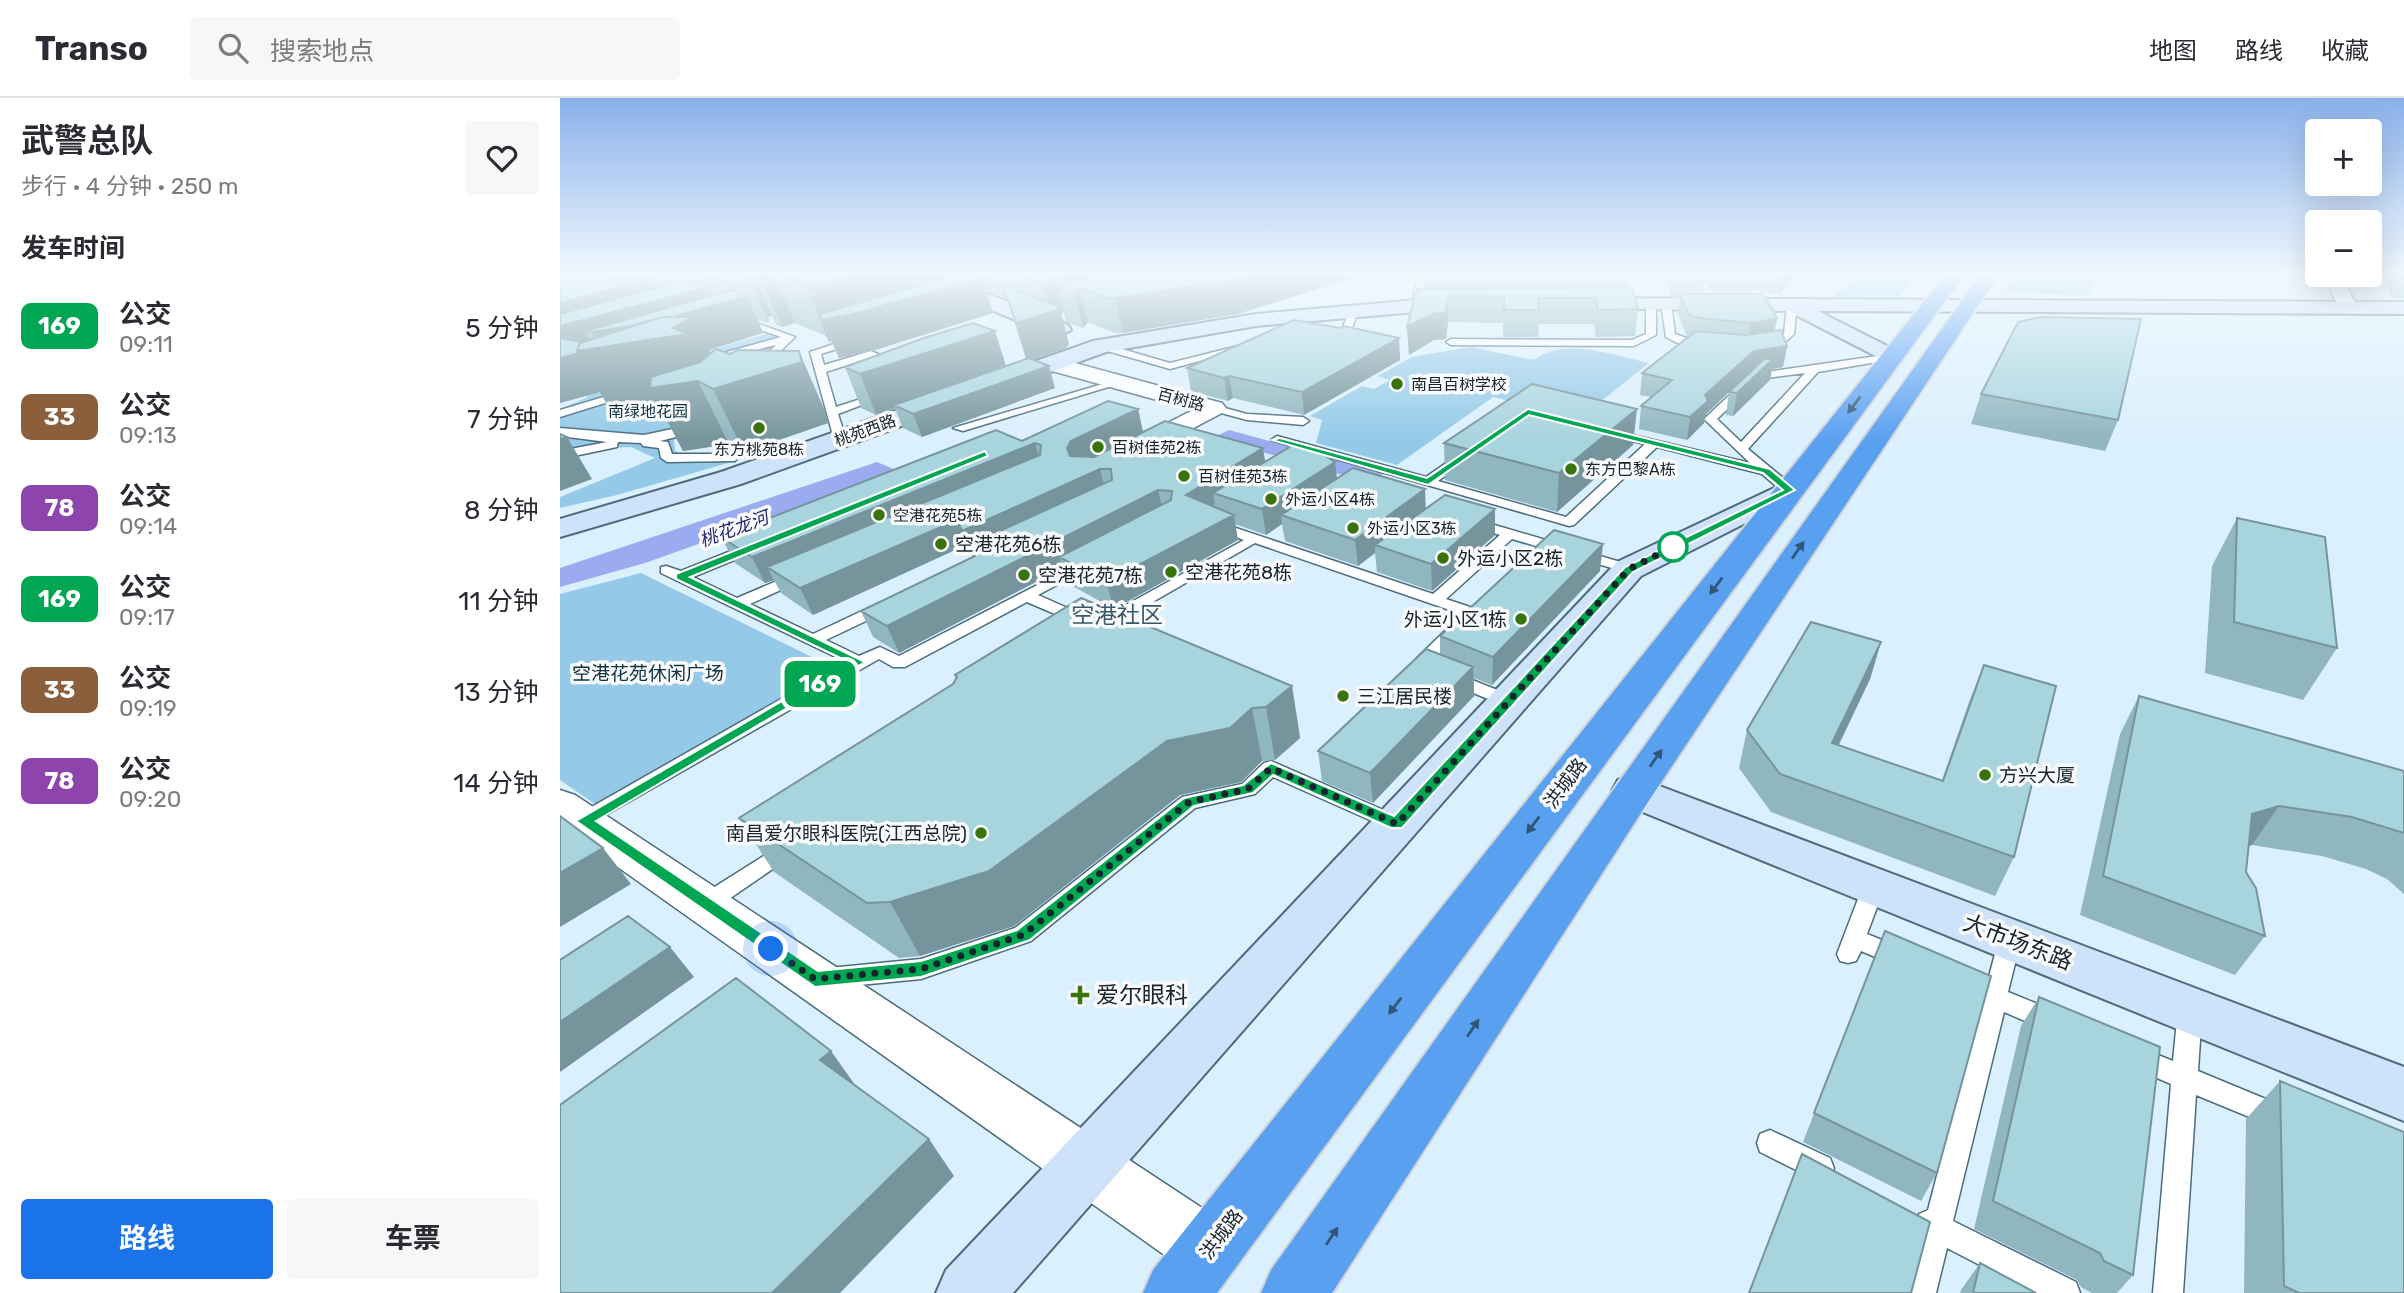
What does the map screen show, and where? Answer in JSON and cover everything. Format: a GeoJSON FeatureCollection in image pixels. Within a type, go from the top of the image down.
{"type":"FeatureCollection","features":[{"type":"Feature","properties":{"kind":"highway","name":"洪城路"},"geometry":{"type":"LineString","coordinates":[[1176,1293],[1778,481],[1919,330]]}},
{"type":"Feature","properties":{"kind":"highway"},"geometry":{"type":"LineString","coordinates":[[1294,1293],[1633,791],[1934,330]]}},
{"type":"Feature","properties":{"kind":"street"},"geometry":{"type":"LineString","coordinates":[[1067,330],[1101,346]]}},
{"type":"Feature","properties":{"kind":"street","name":"桃苑西路"},"geometry":{"type":"LineString","coordinates":[[560,528],[731,478],[1101,346],[1198,330]]}},
{"type":"Feature","properties":{"kind":"street"},"geometry":{"type":"LineString","coordinates":[[1839,330],[1891,357]]}},
{"type":"Feature","properties":{"kind":"street","name":"百树路"},"geometry":{"type":"LineString","coordinates":[[1052,363],[1214,408]]}},
{"type":"Feature","properties":{"kind":"street","name":"百树路"},"geometry":{"type":"LineString","coordinates":[[1112,461],[1214,408]]}},
{"type":"Feature","properties":{"kind":"street"},"geometry":{"type":"LineString","coordinates":[[969,1293],[1629,569],[1778,481]]}},
{"type":"Feature","properties":{"kind":"street","name":"大市场东路"},"geometry":{"type":"LineString","coordinates":[[1633,791],[2404,1094]]}},
{"type":"Feature","properties":{"kind":"street"},"geometry":{"type":"LineString","coordinates":[[568,820],[705,904],[1209,1250]]}},
{"type":"Feature","properties":{"kind":"lane"},"geometry":{"type":"LineString","coordinates":[[771,330],[790,337]]}},
{"type":"Feature","properties":{"kind":"lane"},"geometry":{"type":"LineString","coordinates":[[1330,341],[1342,344],[1347,330]]}},
{"type":"Feature","properties":{"kind":"lane"},"geometry":{"type":"LineString","coordinates":[[1451,342],[1634,344],[1651,335],[1652,330]]}},
{"type":"Feature","properties":{"kind":"lane"},"geometry":{"type":"LineString","coordinates":[[1667,330],[1670,335],[1691,345],[1714,347]]}},
{"type":"Feature","properties":{"kind":"lane"},"geometry":{"type":"LineString","coordinates":[[1754,349],[1773,348],[1783,342],[1789,330]]}},
{"type":"Feature","properties":{"kind":"lane"},"geometry":{"type":"LineString","coordinates":[[840,439],[815,352],[867,336]]}},
{"type":"Feature","properties":{"kind":"lane"},"geometry":{"type":"LineString","coordinates":[[693,365],[790,337]]}},
{"type":"Feature","properties":{"kind":"lane"},"geometry":{"type":"LineString","coordinates":[[754,371],[790,337]]}},
{"type":"Feature","properties":{"kind":"lane","name":"百树路"},"geometry":{"type":"LineString","coordinates":[[1101,346],[1170,366],[1258,344]]}},
{"type":"Feature","properties":{"kind":"lane"},"geometry":{"type":"LineString","coordinates":[[820,370],[872,354],[907,369]]}},
{"type":"Feature","properties":{"kind":"lane"},"geometry":{"type":"LineString","coordinates":[[1778,481],[1710,419],[1756,376],[1891,357]]}},
{"type":"Feature","properties":{"kind":"lane"},"geometry":{"type":"LineString","coordinates":[[1741,449],[1815,369]]}},
{"type":"Feature","properties":{"kind":"lane"},"geometry":{"type":"LineString","coordinates":[[959,428],[1121,382]]}},
{"type":"Feature","properties":{"kind":"lane"},"geometry":{"type":"LineString","coordinates":[[560,414],[644,387]]}},
{"type":"Feature","properties":{"kind":"lane"},"geometry":{"type":"LineString","coordinates":[[832,412],[898,389]]}},
{"type":"Feature","properties":{"kind":"lane"},"geometry":{"type":"LineString","coordinates":[[1214,408],[1247,417],[1303,421]]}},
{"type":"Feature","properties":{"kind":"lane"},"geometry":{"type":"LineString","coordinates":[[560,455],[668,438],[713,423]]}},
{"type":"Feature","properties":{"kind":"lane"},"geometry":{"type":"LineString","coordinates":[[1591,428],[1654,443],[1778,481]]}},
{"type":"Feature","properties":{"kind":"lane"},"geometry":{"type":"LineString","coordinates":[[560,432],[664,445],[667,458],[731,458]]}},
{"type":"Feature","properties":{"kind":"lane"},"geometry":{"type":"LineString","coordinates":[[1277,440],[1569,522],[1654,443]]}},
{"type":"Feature","properties":{"kind":"lane"},"geometry":{"type":"LineString","coordinates":[[1428,482],[1470,451]]}},
{"type":"Feature","properties":{"kind":"lane"},"geometry":{"type":"LineString","coordinates":[[1213,511],[1201,520],[1273,539],[1366,570],[1436,600],[1478,609],[1424,658],[1430,669],[1509,701]]}},
{"type":"Feature","properties":{"kind":"lane"},"geometry":{"type":"LineString","coordinates":[[1453,516],[1629,569]]}},
{"type":"Feature","properties":{"kind":"lane"},"geometry":{"type":"LineString","coordinates":[[1436,600],[1510,533]]}},
{"type":"Feature","properties":{"kind":"lane"},"geometry":{"type":"LineString","coordinates":[[769,541],[673,573],[859,662]]}},
{"type":"Feature","properties":{"kind":"lane"},"geometry":{"type":"LineString","coordinates":[[1027,596],[1098,627],[1248,543]]}},
{"type":"Feature","properties":{"kind":"lane"},"geometry":{"type":"LineString","coordinates":[[1530,562],[1549,545]]}},
{"type":"Feature","properties":{"kind":"lane"},"geometry":{"type":"LineString","coordinates":[[568,820],[859,662],[880,652],[899,663],[1098,558]]}},
{"type":"Feature","properties":{"kind":"lane"},"geometry":{"type":"LineString","coordinates":[[737,604],[813,571]]}},
{"type":"Feature","properties":{"kind":"lane"},"geometry":{"type":"LineString","coordinates":[[812,640],[900,599]]}},
{"type":"Feature","properties":{"kind":"lane"},"geometry":{"type":"LineString","coordinates":[[815,979],[921,969],[1023,935],[1189,802],[1248,789],[1271,768],[1397,824]]}},
{"type":"Feature","properties":{"kind":"lane"},"geometry":{"type":"LineString","coordinates":[[705,904],[807,836]]}},
{"type":"Feature","properties":{"kind":"lane"},"geometry":{"type":"LineString","coordinates":[[1874,886],[1851,946],[1918,965]]}},
{"type":"Feature","properties":{"kind":"lane"},"geometry":{"type":"LineString","coordinates":[[1921,1293],[2010,939]]}},
{"type":"Feature","properties":{"kind":"lane"},"geometry":{"type":"LineString","coordinates":[[1944,976],[2071,1030]]}},
{"type":"Feature","properties":{"kind":"lane"},"geometry":{"type":"LineString","coordinates":[[2168,1293],[2190,1010]]}},
{"type":"Feature","properties":{"kind":"lane"},"geometry":{"type":"LineString","coordinates":[[2121,1051],[2294,1124]]}},
{"type":"Feature","properties":{"kind":"lane"},"geometry":{"type":"LineString","coordinates":[[1770,1143],[1842,1179]]}},
{"type":"Feature","properties":{"kind":"lane"},"geometry":{"type":"LineString","coordinates":[[1902,1210],[2065,1293]]}},
{"type":"Feature","properties":{"kind":"green space","name":"南绿地花园"},"geometry":{"type":"Polygon","coordinates":[[[779,330],[793,336],[773,364],[748,416],[674,440],[675,451],[686,456],[756,455],[617,495],[560,508],[560,497],[655,458],[631,447],[560,450],[560,409],[588,397],[576,390],[779,330]]]}},
{"type":"Feature","properties":{"kind":"green space"},"geometry":{"type":"Polygon","coordinates":[[[1470,347],[1534,360],[1560,349],[1590,350],[1649,363],[1581,417],[1493,397],[1397,465],[1316,443],[1322,420],[1310,416],[1362,386],[1374,389],[1390,380],[1378,376],[1412,357],[1470,347]]]}},
{"type":"Feature","properties":{"kind":"green space","name":"空港花苑休闲广场"},"geometry":{"type":"Polygon","coordinates":[[[641,573],[834,668],[595,804],[560,780],[560,594],[641,573]]]}},
{"type":"Feature","properties":{"kind":"water"},"geometry":{"type":"Polygon","coordinates":[[[1229,430],[1385,473],[1370,483],[1213,438],[1229,430]]]}},
{"type":"Feature","properties":{"kind":"water","name":"桃花龙河"},"geometry":{"type":"Polygon","coordinates":[[[877,462],[901,472],[645,563],[560,587],[560,568],[877,462]]]}},
{"type":"Feature","properties":{"kind":"building"},"geometry":{"type":"Polygon","coordinates":[[[622,330],[677,330],[687,334],[577,351],[580,343],[622,330]]]}},
{"type":"Feature","properties":{"kind":"building"},"geometry":{"type":"Polygon","coordinates":[[[951,330],[995,331],[860,374],[845,367],[951,330]]]}},
{"type":"Feature","properties":{"kind":"building"},"geometry":{"type":"Polygon","coordinates":[[[1272,330],[1361,330],[1399,338],[1302,392],[1229,376],[1224,378],[1187,368],[1272,330]]]}},
{"type":"Feature","properties":{"kind":"building"},"geometry":{"type":"Polygon","coordinates":[[[1781,330],[1787,346],[1754,351],[1705,395],[1708,401],[1690,417],[1641,406],[1672,380],[1642,373],[1696,331],[1745,335],[1781,330]]]}},
{"type":"Feature","properties":{"kind":"building"},"geometry":{"type":"Polygon","coordinates":[[[2014,330],[2139,330],[2118,420],[1981,394],[2014,330]]]}},
{"type":"Feature","properties":{"kind":"building"},"geometry":{"type":"Polygon","coordinates":[[[560,338],[581,342],[577,351],[579,353],[560,358],[560,338]]]}},
{"type":"Feature","properties":{"kind":"building"},"geometry":{"type":"Polygon","coordinates":[[[716,349],[730,354],[738,350],[799,351],[802,362],[713,389],[698,381],[650,388],[651,377],[700,362],[716,349]]]}},
{"type":"Feature","properties":{"kind":"building"},"geometry":{"type":"Polygon","coordinates":[[[1029,358],[1049,366],[913,414],[894,405],[1029,358]]]}},
{"type":"Feature","properties":{"kind":"building"},"geometry":{"type":"Polygon","coordinates":[[[1774,358],[1737,393],[1729,392],[1764,359],[1774,358]]]}},
{"type":"Feature","properties":{"kind":"building"},"geometry":{"type":"Polygon","coordinates":[[[1532,384],[1637,409],[1559,473],[1444,443],[1532,384]]]}},
{"type":"Feature","properties":{"kind":"building"},"geometry":{"type":"Polygon","coordinates":[[[1108,401],[1138,409],[1071,441],[1067,448],[1070,456],[1094,457],[1165,421],[1263,448],[1186,495],[1234,515],[1106,582],[1059,557],[1171,500],[1172,491],[1158,490],[887,626],[861,611],[975,556],[969,545],[1112,480],[1111,469],[1100,469],[962,531],[957,520],[800,588],[767,567],[1040,455],[1041,445],[1035,443],[752,557],[721,537],[996,430],[1022,441],[1108,401]]]}},
{"type":"Feature","properties":{"kind":"building"},"geometry":{"type":"Polygon","coordinates":[[[1293,442],[1330,453],[1327,457],[1335,462],[1262,509],[1213,493],[1288,448],[1293,442]]]}},
{"type":"Feature","properties":{"kind":"building"},"geometry":{"type":"Polygon","coordinates":[[[1353,468],[1425,489],[1355,540],[1281,515],[1353,468]]]}},
{"type":"Feature","properties":{"kind":"building"},"geometry":{"type":"Polygon","coordinates":[[[1445,495],[1495,509],[1431,564],[1375,545],[1445,495]]]}},
{"type":"Feature","properties":{"kind":"building"},"geometry":{"type":"Polygon","coordinates":[[[2237,518],[2325,537],[2337,648],[2234,622],[2237,518]]]}},
{"type":"Feature","properties":{"kind":"building"},"geometry":{"type":"Polygon","coordinates":[[[1554,530],[1603,544],[1493,657],[1440,636],[1554,530]]]}},
{"type":"Feature","properties":{"kind":"building"},"geometry":{"type":"Polygon","coordinates":[[[1081,598],[1292,686],[1266,707],[1252,708],[1230,728],[1167,741],[989,871],[890,902],[867,903],[739,818],[953,684],[957,677],[955,675],[1081,598]]]}},
{"type":"Feature","properties":{"kind":"building","name":"方兴大厦"},"geometry":{"type":"Polygon","coordinates":[[[1811,622],[1881,642],[1832,743],[1943,781],[1984,665],[2056,686],[2014,857],[1780,774],[1747,730],[1811,622]]]}},
{"type":"Feature","properties":{"kind":"building"},"geometry":{"type":"Polygon","coordinates":[[[1426,649],[1473,667],[1370,773],[1318,751],[1426,649]]]}},
{"type":"Feature","properties":{"kind":"building"},"geometry":{"type":"Polygon","coordinates":[[[2139,696],[2404,771],[2404,833],[2352,817],[2279,806],[2252,814],[2246,872],[2256,888],[2265,936],[2103,876],[2139,696]]]}},
{"type":"Feature","properties":{"kind":"building"},"geometry":{"type":"Polygon","coordinates":[[[560,816],[603,848],[560,873],[560,816]]]}},
{"type":"Feature","properties":{"kind":"building"},"geometry":{"type":"Polygon","coordinates":[[[628,916],[670,947],[560,1022],[560,960],[628,916]]]}},
{"type":"Feature","properties":{"kind":"building"},"geometry":{"type":"Polygon","coordinates":[[[1885,931],[1991,976],[1937,1173],[1814,1113],[1885,931]]]}},
{"type":"Feature","properties":{"kind":"building"},"geometry":{"type":"Polygon","coordinates":[[[736,978],[831,1051],[820,1060],[929,1139],[772,1293],[560,1293],[560,1105],[736,978]]]}},
{"type":"Feature","properties":{"kind":"building"},"geometry":{"type":"Polygon","coordinates":[[[2039,997],[2160,1047],[2133,1275],[2104,1261],[2100,1253],[1993,1201],[2039,997]]]}},
{"type":"Feature","properties":{"kind":"building"},"geometry":{"type":"Polygon","coordinates":[[[2280,1081],[2404,1132],[2404,1293],[2299,1293],[2284,1286],[2280,1081]]]}},
{"type":"Feature","properties":{"kind":"building"},"geometry":{"type":"Polygon","coordinates":[[[1802,1154],[1930,1222],[1911,1293],[1749,1293],[1802,1154]]]}},
{"type":"Feature","properties":{"kind":"building"},"geometry":{"type":"Polygon","coordinates":[[[1980,1263],[2036,1293],[1973,1293],[1980,1263]]]}},
{"type":"Feature","properties":{"kind":"bus line","name":"169"},"geometry":{"type":"LineString","coordinates":[[985,454],[680,577],[859,662],[584,821],[815,979],[921,969],[1023,935],[1189,802],[1248,789],[1271,768],[1397,824],[1629,569],[1789,490],[1767,471],[1528,412],[1428,482],[1277,440]]}},
{"type":"Feature","properties":{"kind":"place","name":"南昌百树学校"},"geometry":{"type":"Point","coordinates":[1397,384]}},
{"type":"Feature","properties":{"kind":"place","name":"东方桃苑8栋"},"geometry":{"type":"Point","coordinates":[759,428]}},
{"type":"Feature","properties":{"kind":"place","name":"百树佳苑2栋"},"geometry":{"type":"Point","coordinates":[1098,447]}},
{"type":"Feature","properties":{"kind":"place","name":"东方巴黎A栋"},"geometry":{"type":"Point","coordinates":[1571,469]}},
{"type":"Feature","properties":{"kind":"place","name":"百树佳苑3栋"},"geometry":{"type":"Point","coordinates":[1184,476]}},
{"type":"Feature","properties":{"kind":"place","name":"外运小区4栋"},"geometry":{"type":"Point","coordinates":[1271,499]}},
{"type":"Feature","properties":{"kind":"place","name":"空港花苑5栋"},"geometry":{"type":"Point","coordinates":[879,515]}},
{"type":"Feature","properties":{"kind":"place","name":"外运小区3栋"},"geometry":{"type":"Point","coordinates":[1353,528]}},
{"type":"Feature","properties":{"kind":"place","name":"空港花苑6栋"},"geometry":{"type":"Point","coordinates":[941,544]}},
{"type":"Feature","properties":{"kind":"place","name":"外运小区2栋"},"geometry":{"type":"Point","coordinates":[1443,558]}},
{"type":"Feature","properties":{"kind":"place","name":"空港花苑8栋"},"geometry":{"type":"Point","coordinates":[1171,572]}},
{"type":"Feature","properties":{"kind":"place","name":"空港花苑7栋"},"geometry":{"type":"Point","coordinates":[1024,575]}},
{"type":"Feature","properties":{"kind":"place","name":"外运小区1栋"},"geometry":{"type":"Point","coordinates":[1521,619]}},
{"type":"Feature","properties":{"kind":"place","name":"三江居民楼"},"geometry":{"type":"Point","coordinates":[1343,696]}},
{"type":"Feature","properties":{"kind":"place","name":"方兴大厦"},"geometry":{"type":"Point","coordinates":[1985,775]}},
{"type":"Feature","properties":{"kind":"place","name":"南昌爱尔眼科医院(江西总院)"},"geometry":{"type":"Point","coordinates":[981,833]}},
{"type":"Feature","properties":{"kind":"place","name":"爱尔眼科"},"geometry":{"type":"Point","coordinates":[1080,995]}},
{"type":"Feature","properties":{"kind":"district","name":"空港社区"},"geometry":{"type":"Point","coordinates":[1117,615]}},
{"type":"Feature","properties":{"kind":"route"},"geometry":{"type":"LineString","coordinates":[[771,949],[815,979],[921,969],[1023,935],[1189,802],[1248,789],[1271,768],[1397,824],[1629,569],[1673,547]]}}]}
